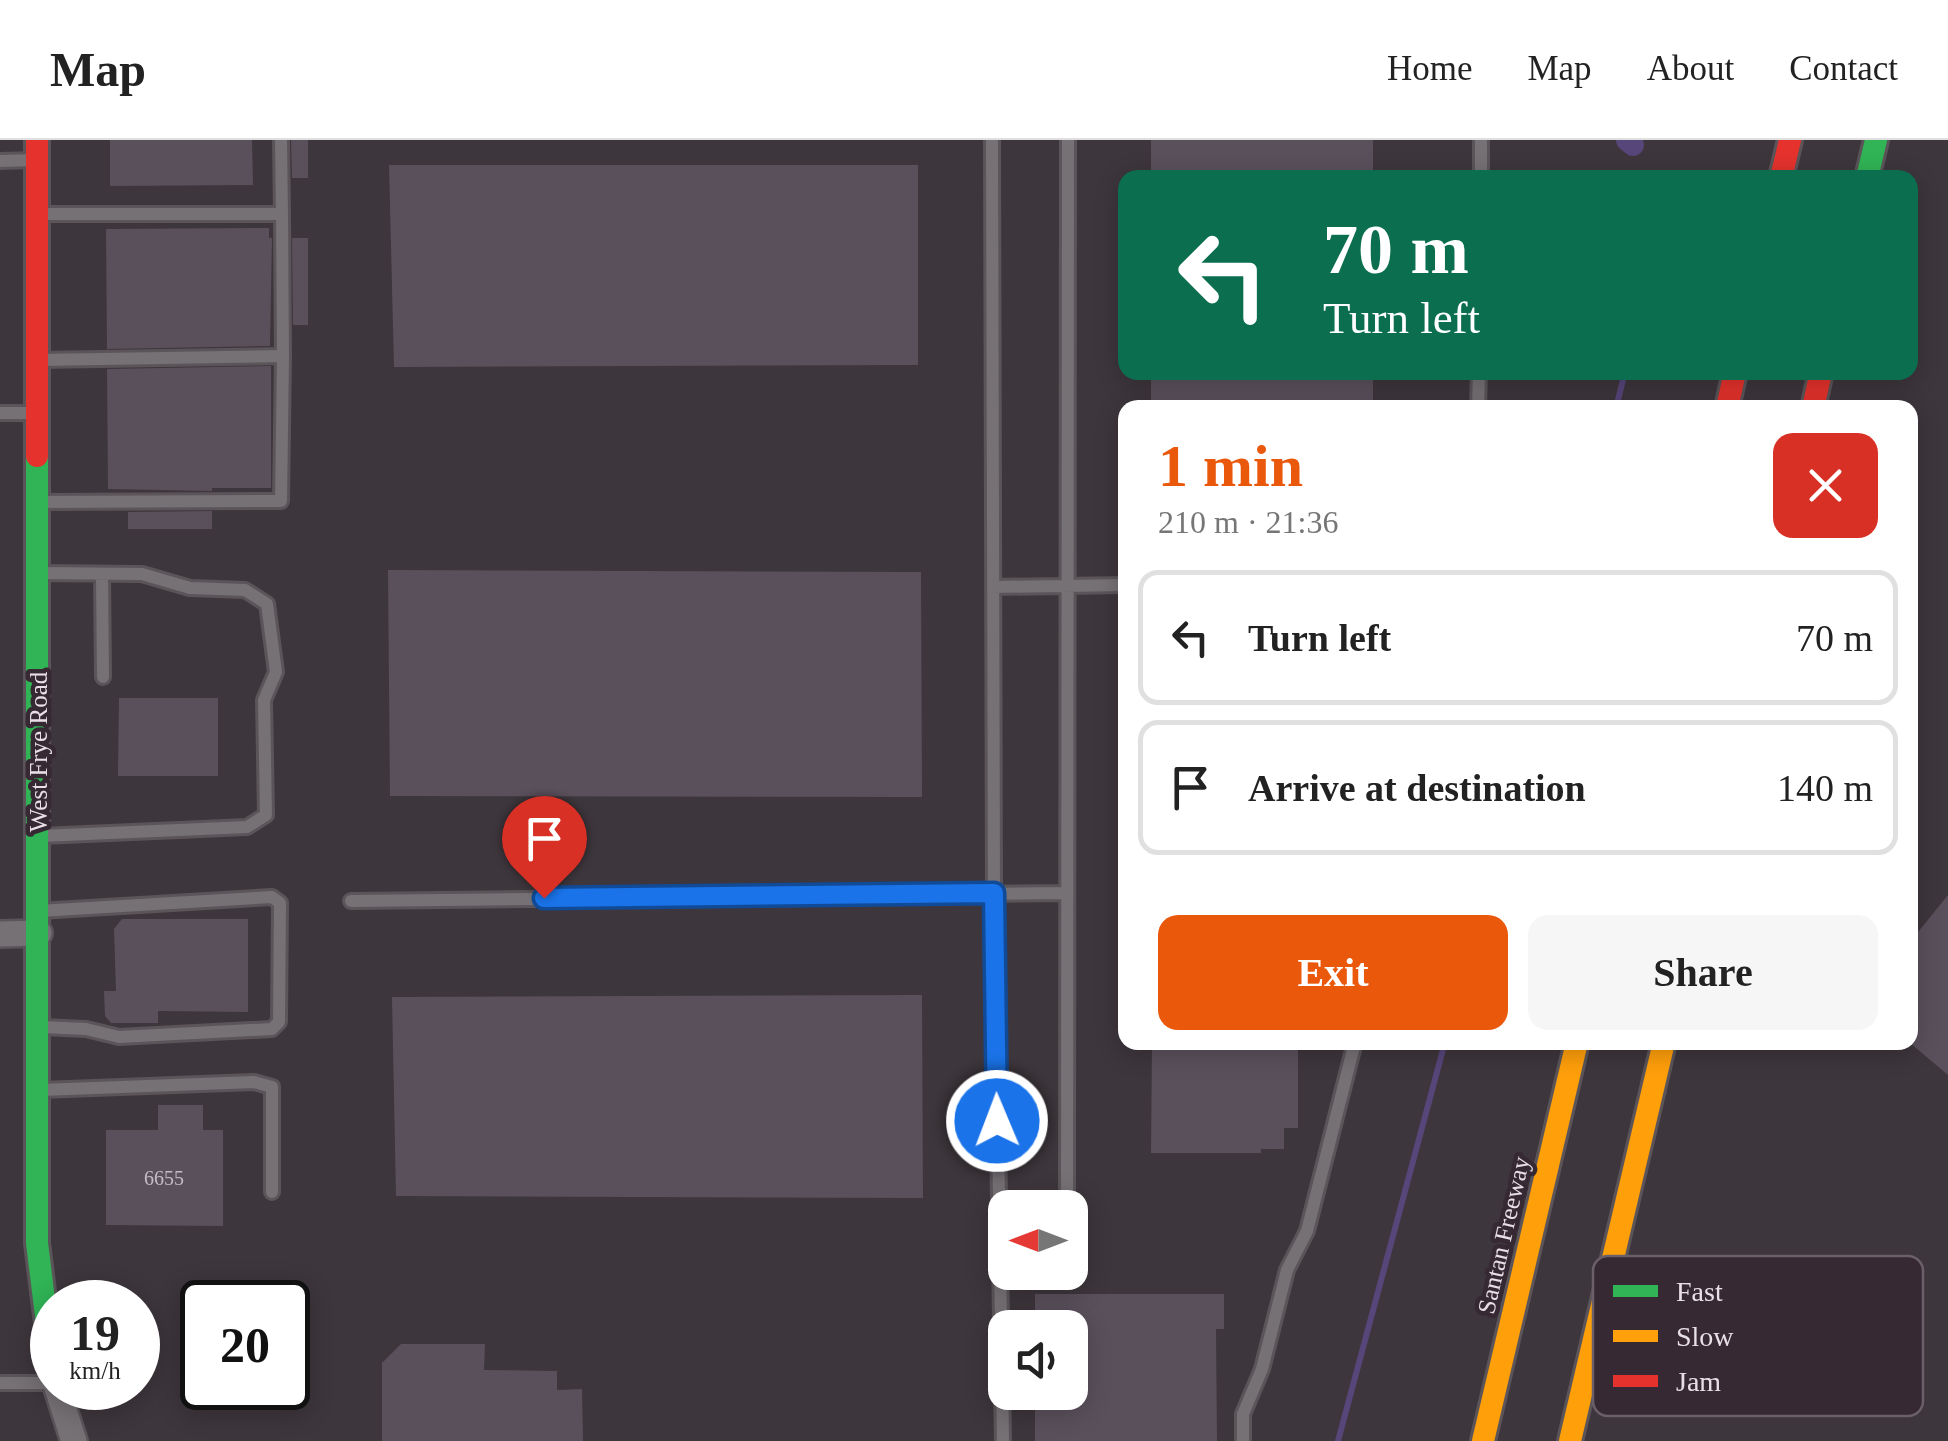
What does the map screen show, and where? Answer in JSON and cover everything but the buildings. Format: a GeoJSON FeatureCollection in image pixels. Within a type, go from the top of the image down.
{"type":"FeatureCollection","features":[{"type":"Feature","properties":{"kind":"main road"},"geometry":{"type":"LineString","coordinates":[[1783,170],[1790,140]]}},
{"type":"Feature","properties":{"kind":"main road"},"geometry":{"type":"LineString","coordinates":[[1870,170],[1876,140]]}},
{"type":"Feature","properties":{"kind":"main road","name":"West Frye Road"},"geometry":{"type":"LineString","coordinates":[[37,150],[37,1243],[42,1280]]}},
{"type":"Feature","properties":{"kind":"main road","name":"Santan Freeway"},"geometry":{"type":"LineString","coordinates":[[1483,1441],[1575,1050]]}},
{"type":"Feature","properties":{"kind":"main road"},"geometry":{"type":"LineString","coordinates":[[1614,1256],[1662,1050]]}},
{"type":"Feature","properties":{"kind":"main road"},"geometry":{"type":"LineString","coordinates":[[1570,1441],[1593,1343]]}},
{"type":"Feature","properties":{"kind":"street"},"geometry":{"type":"LineString","coordinates":[[0,934],[39,922]]}},
{"type":"Feature","properties":{"kind":"street"},"geometry":{"type":"LineString","coordinates":[[63,1410],[74,1441]]}},
{"type":"Feature","properties":{"kind":"lane"},"geometry":{"type":"LineString","coordinates":[[38,502],[281,501],[281,140]]}},
{"type":"Feature","properties":{"kind":"lane"},"geometry":{"type":"LineString","coordinates":[[992,140],[994,893],[1001,1190]]}},
{"type":"Feature","properties":{"kind":"lane"},"geometry":{"type":"LineString","coordinates":[[1067,1190],[1068,140]]}},
{"type":"Feature","properties":{"kind":"lane"},"geometry":{"type":"LineString","coordinates":[[1481,140],[1481,170]]}},
{"type":"Feature","properties":{"kind":"lane"},"geometry":{"type":"LineString","coordinates":[[0,160],[37,150]]}},
{"type":"Feature","properties":{"kind":"lane"},"geometry":{"type":"LineString","coordinates":[[37,214],[282,214]]}},
{"type":"Feature","properties":{"kind":"lane"},"geometry":{"type":"LineString","coordinates":[[37,360],[283,356]]}},
{"type":"Feature","properties":{"kind":"lane"},"geometry":{"type":"LineString","coordinates":[[0,413],[38,413]]}},
{"type":"Feature","properties":{"kind":"lane"},"geometry":{"type":"LineString","coordinates":[[38,573],[142,574],[190,588],[245,590],[266,604],[276,672],[264,700],[266,815],[246,827],[38,836]]}},
{"type":"Feature","properties":{"kind":"lane"},"geometry":{"type":"LineString","coordinates":[[102,574],[103,677]]}},
{"type":"Feature","properties":{"kind":"lane"},"geometry":{"type":"LineString","coordinates":[[994,587],[1118,586]]}},
{"type":"Feature","properties":{"kind":"lane"},"geometry":{"type":"LineString","coordinates":[[351,901],[1066,893]]}},
{"type":"Feature","properties":{"kind":"lane"},"geometry":{"type":"LineString","coordinates":[[38,1027],[86,1029],[119,1037],[272,1029],[279,1022],[280,903],[272,897],[39,922]]}},
{"type":"Feature","properties":{"kind":"lane"},"geometry":{"type":"LineString","coordinates":[[1242,1441],[1242,1414],[1262,1369],[1288,1270],[1307,1232],[1353,1050]]}},
{"type":"Feature","properties":{"kind":"lane"},"geometry":{"type":"LineString","coordinates":[[38,1090],[254,1082],[272,1088],[272,1192]]}},
{"type":"Feature","properties":{"kind":"lane"},"geometry":{"type":"LineString","coordinates":[[1002,1290],[1003,1441]]}},
{"type":"Feature","properties":{"kind":"lane"},"geometry":{"type":"LineString","coordinates":[[0,1383],[30,1384]]}},
{"type":"Feature","properties":{"kind":"waterway"},"geometry":{"type":"LineString","coordinates":[[1627,140],[1633,145]]}},
{"type":"Feature","properties":{"kind":"waterway"},"geometry":{"type":"LineString","coordinates":[[1618,400],[1623,380]]}},
{"type":"Feature","properties":{"kind":"waterway"},"geometry":{"type":"LineString","coordinates":[[1338,1441],[1443,1050]]}},
{"type":"Feature","properties":{"kind":"traffic: fast"},"geometry":{"type":"LineString","coordinates":[[1869,170],[1876,140]]}},
{"type":"Feature","properties":{"kind":"traffic: fast"},"geometry":{"type":"LineString","coordinates":[[37,456],[37,1243],[42,1280]]}},
{"type":"Feature","properties":{"kind":"traffic: slow"},"geometry":{"type":"LineString","coordinates":[[1483,1441],[1575,1050]]}},
{"type":"Feature","properties":{"kind":"traffic: slow"},"geometry":{"type":"LineString","coordinates":[[1614,1256],[1662,1050]]}},
{"type":"Feature","properties":{"kind":"traffic: slow"},"geometry":{"type":"LineString","coordinates":[[1570,1441],[1593,1343]]}},
{"type":"Feature","properties":{"kind":"traffic: jam"},"geometry":{"type":"LineString","coordinates":[[37,140],[37,456]]}},
{"type":"Feature","properties":{"kind":"traffic: jam"},"geometry":{"type":"LineString","coordinates":[[1783,170],[1790,140]]}},
{"type":"Feature","properties":{"kind":"traffic: jam"},"geometry":{"type":"LineString","coordinates":[[1729,400],[1733,380]]}},
{"type":"Feature","properties":{"kind":"traffic: jam"},"geometry":{"type":"LineString","coordinates":[[1815,400],[1819,380]]}},
{"type":"Feature","properties":{"kind":"route"},"geometry":{"type":"LineString","coordinates":[[544,898],[994,893],[997,1121]]}}]}
